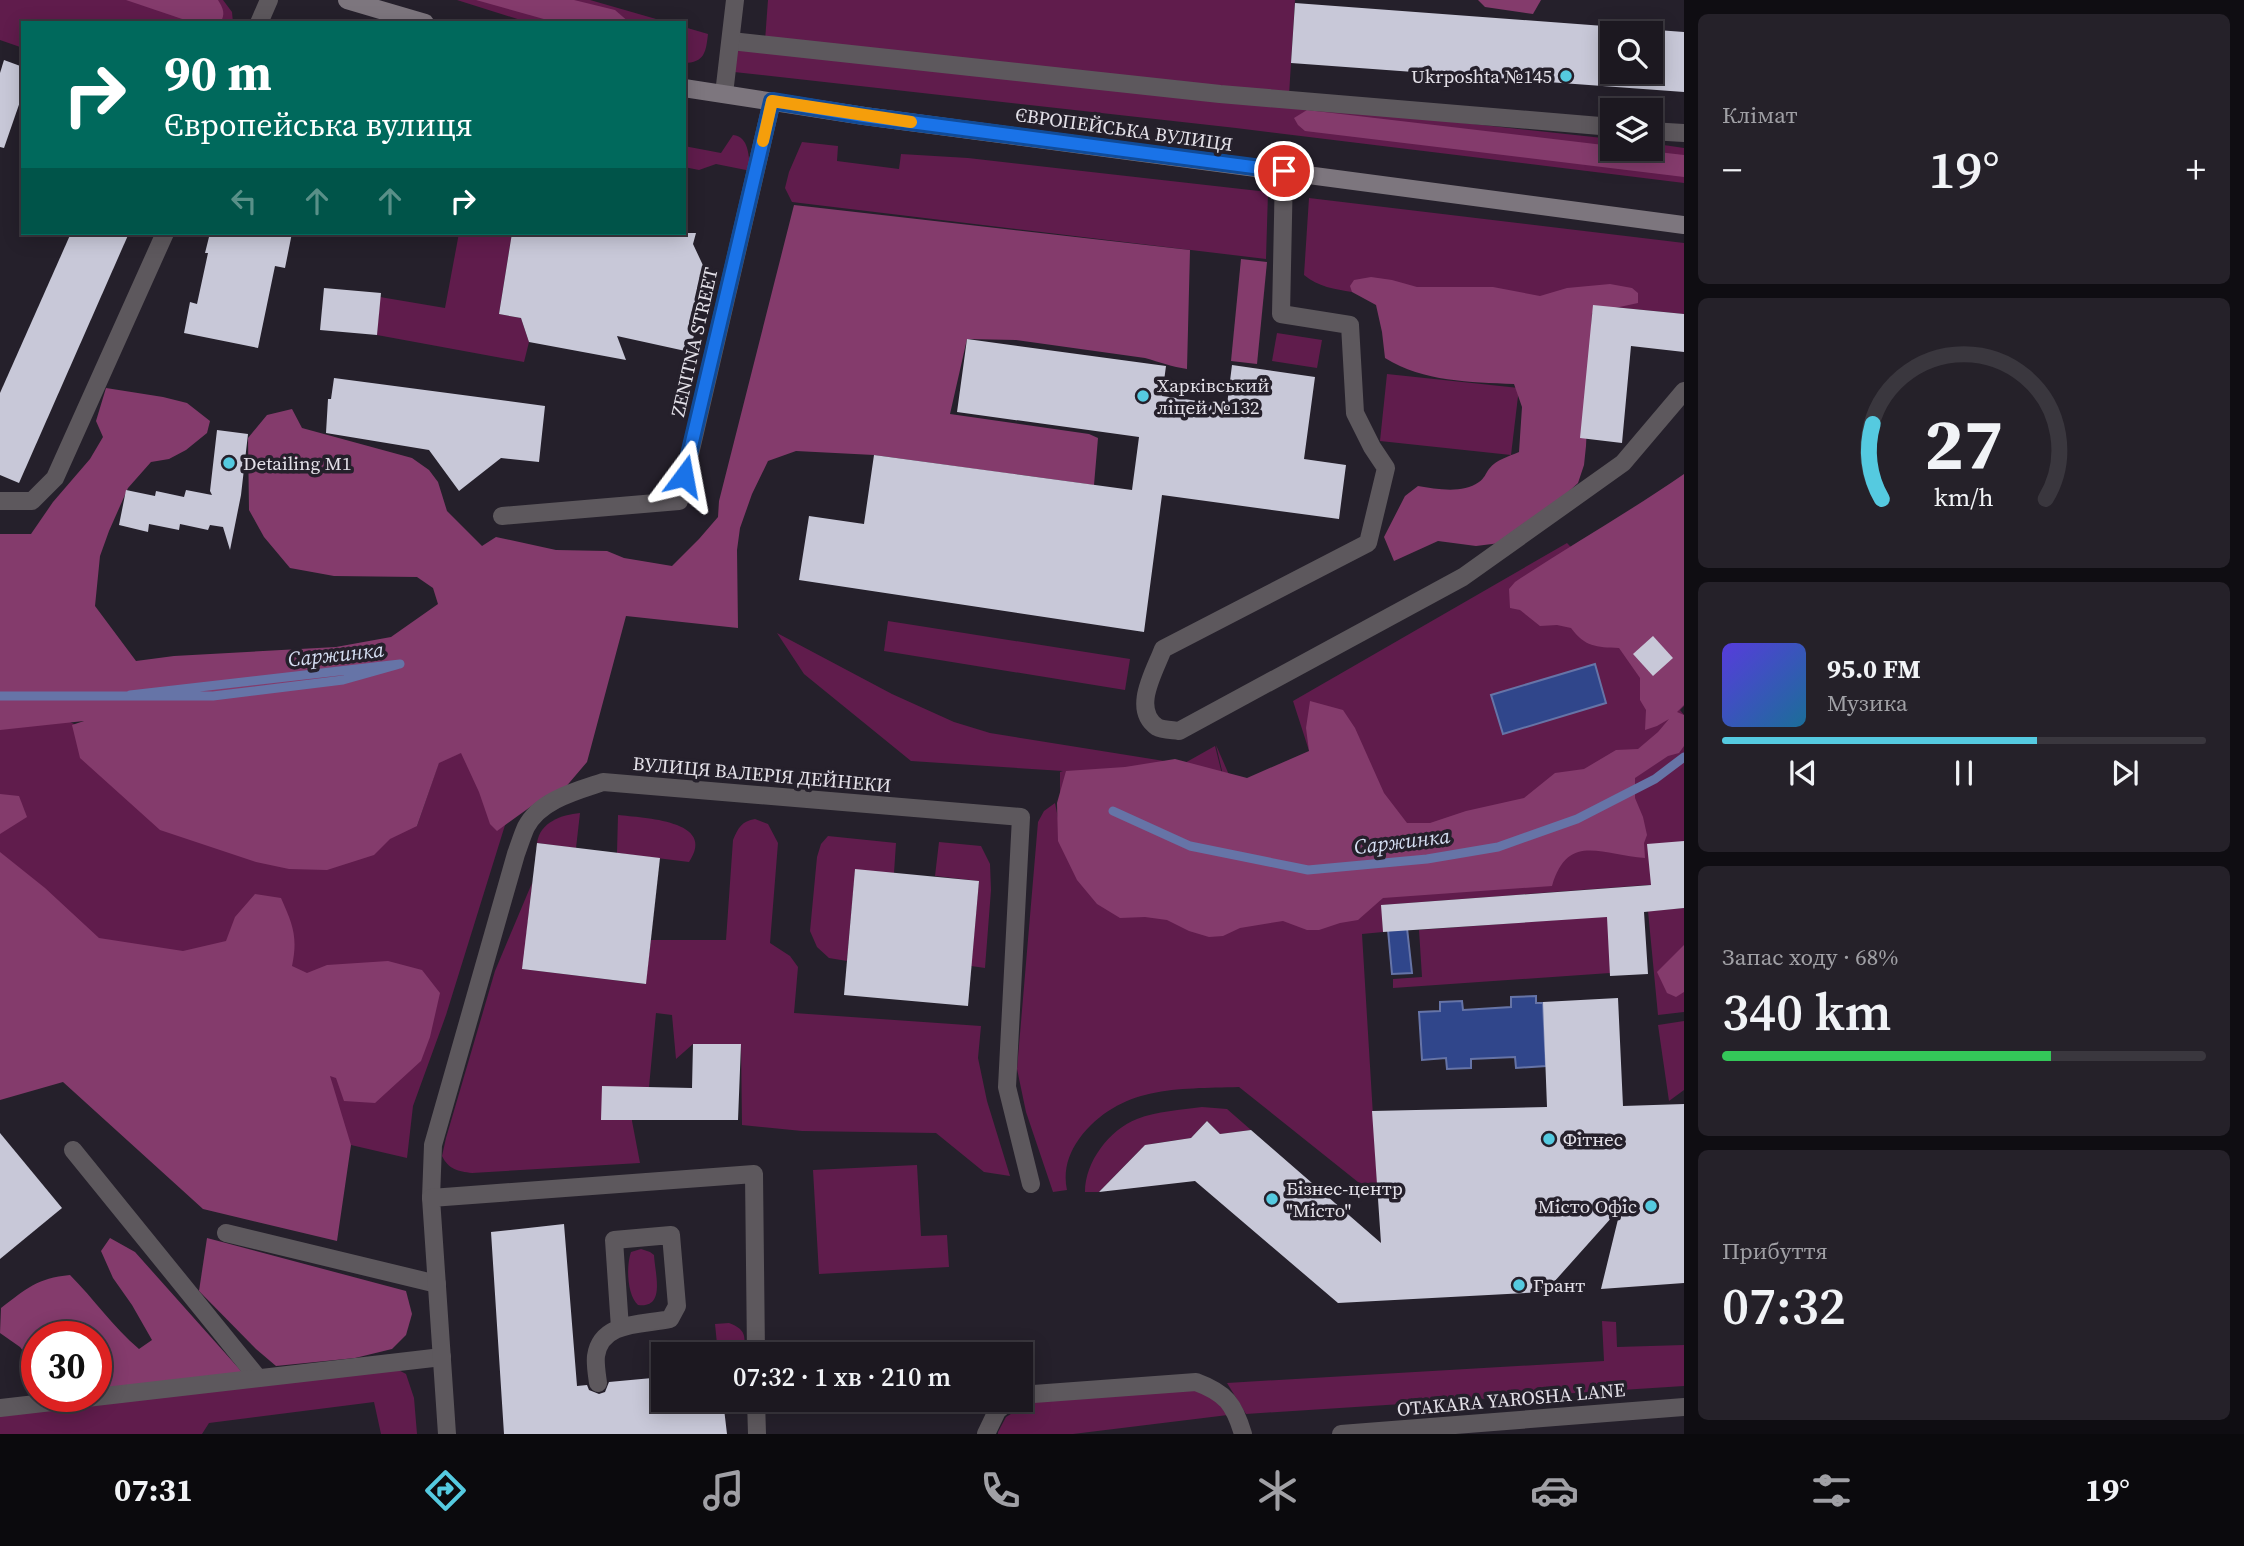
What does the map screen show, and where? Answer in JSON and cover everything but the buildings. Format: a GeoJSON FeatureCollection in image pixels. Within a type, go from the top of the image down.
{"type":"FeatureCollection","features":[{"type":"Feature","properties":{"kind":"main road"},"geometry":{"type":"LineString","coordinates":[[347,0],[418,21]]}},
{"type":"Feature","properties":{"kind":"main road","name":"ЄВРОПЕЙСЬКА ВУЛИЦЯ"},"geometry":{"type":"LineString","coordinates":[[686,88],[864,116],[1684,225]]}},
{"type":"Feature","properties":{"kind":"street"},"geometry":{"type":"LineString","coordinates":[[260,21],[269,0]]}},
{"type":"Feature","properties":{"kind":"street"},"geometry":{"type":"LineString","coordinates":[[724,94],[734,0]]}},
{"type":"Feature","properties":{"kind":"street"},"geometry":{"type":"LineString","coordinates":[[731,41],[1220,94],[1600,126]]}},
{"type":"Feature","properties":{"kind":"street","name":"ZENITNA STREET"},"geometry":{"type":"LineString","coordinates":[[502,516],[679,501],[772,101]]}},
{"type":"Feature","properties":{"kind":"street"},"geometry":{"type":"LineString","coordinates":[[1663,132],[1684,133]]}},
{"type":"Feature","properties":{"kind":"street"},"geometry":{"type":"LineString","coordinates":[[1284,171],[1281,314],[1350,326],[1355,413],[1386,468],[1368,544],[1163,649],[1145,694],[1147,716],[1158,728],[1179,731],[1463,577],[1623,463],[1684,391]]}},
{"type":"Feature","properties":{"kind":"street"},"geometry":{"type":"LineString","coordinates":[[0,501],[32,501],[55,478],[164,235]]}},
{"type":"Feature","properties":{"kind":"street","name":"ВУЛИЦЯ ВАЛЕРІЯ ДЕЙНЕКИ"},"geometry":{"type":"LineString","coordinates":[[447,1434],[431,1198],[433,1144],[516,854],[527,826],[538,812],[565,794],[603,782],[1021,817],[1007,1087],[1031,1184]]}},
{"type":"Feature","properties":{"kind":"street"},"geometry":{"type":"LineString","coordinates":[[73,1150],[258,1378]]}},
{"type":"Feature","properties":{"kind":"street"},"geometry":{"type":"LineString","coordinates":[[431,1198],[754,1174],[756,1342]]}},
{"type":"Feature","properties":{"kind":"street"},"geometry":{"type":"LineString","coordinates":[[226,1233],[437,1284]]}},
{"type":"Feature","properties":{"kind":"street"},"geometry":{"type":"LineString","coordinates":[[598,1383],[596,1354],[610,1332],[620,1328],[629,1324],[670,1319],[677,1306],[671,1235],[614,1240],[620,1328]]}},
{"type":"Feature","properties":{"kind":"street"},"geometry":{"type":"LineString","coordinates":[[0,1408],[442,1357]]}},
{"type":"Feature","properties":{"kind":"street"},"geometry":{"type":"LineString","coordinates":[[1033,1394],[1196,1382],[1229,1401],[1235,1409],[1243,1434]]}},
{"type":"Feature","properties":{"kind":"street","name":"OTAKARA YAROSHA LANE"},"geometry":{"type":"LineString","coordinates":[[1340,1434],[1684,1407]]}},
{"type":"Feature","properties":{"kind":"street"},"geometry":{"type":"LineString","coordinates":[[757,1412],[757,1434]]}},
{"type":"Feature","properties":{"kind":"street"},"geometry":{"type":"LineString","coordinates":[[986,1434],[997,1412]]}},
{"type":"Feature","properties":{"kind":"shaded area"},"geometry":{"type":"Polygon","coordinates":[[[0,0],[223,0],[232,12],[233,21],[21,21],[21,47],[0,40],[0,0]]]}},
{"type":"Feature","properties":{"kind":"shaded area"},"geometry":{"type":"Polygon","coordinates":[[[126,0],[218,0],[223,14],[221,21],[188,21],[126,0]]]}},
{"type":"Feature","properties":{"kind":"shaded area"},"geometry":{"type":"Polygon","coordinates":[[[457,0],[590,0],[663,21],[524,21],[457,0]]]}},
{"type":"Feature","properties":{"kind":"shaded area"},"geometry":{"type":"Polygon","coordinates":[[[476,0],[574,0],[615,10],[628,21],[551,21],[476,0]]]}},
{"type":"Feature","properties":{"kind":"shaded area"},"geometry":{"type":"Polygon","coordinates":[[[768,0],[1295,0],[1289,95],[765,41],[768,0]]]}},
{"type":"Feature","properties":{"kind":"shaded area"},"geometry":{"type":"Polygon","coordinates":[[[1478,0],[1541,0],[1533,14],[1485,7],[1478,0]]]}},
{"type":"Feature","properties":{"kind":"shaded area"},"geometry":{"type":"Polygon","coordinates":[[[686,28],[708,34],[703,55],[686,63],[686,28]]]}},
{"type":"Feature","properties":{"kind":"shaded area"},"geometry":{"type":"Polygon","coordinates":[[[754,46],[1600,138],[1600,161],[1663,161],[1663,145],[1684,148],[1684,183],[1236,128],[734,72],[739,49],[754,46]]]}},
{"type":"Feature","properties":{"kind":"shaded area"},"geometry":{"type":"Polygon","coordinates":[[[1307,110],[1600,145],[1600,161],[1663,161],[1663,153],[1684,155],[1684,177],[1305,131],[1294,118],[1307,110]]]}},
{"type":"Feature","properties":{"kind":"shaded area"},"geometry":{"type":"Polygon","coordinates":[[[733,135],[739,137],[745,144],[751,171],[716,164],[699,170],[686,167],[686,146],[721,153],[733,135]]]}},
{"type":"Feature","properties":{"kind":"shaded area"},"geometry":{"type":"Polygon","coordinates":[[[802,142],[838,146],[837,161],[899,169],[901,154],[968,158],[1268,192],[1266,259],[792,202],[785,188],[802,142]]]}},
{"type":"Feature","properties":{"kind":"shaded area"},"geometry":{"type":"Polygon","coordinates":[[[1309,198],[1684,243],[1684,314],[1593,305],[1352,292],[1327,287],[1304,275],[1309,198]]]}},
{"type":"Feature","properties":{"kind":"shaded area"},"geometry":{"type":"Polygon","coordinates":[[[794,205],[1190,250],[1187,369],[1145,358],[1016,340],[967,339],[950,414],[1089,434],[1098,438],[1094,485],[874,455],[796,451],[768,461],[740,528],[737,550],[738,628],[626,616],[587,762],[564,789],[544,797],[497,831],[490,824],[461,753],[439,763],[417,826],[390,839],[374,855],[327,870],[289,869],[256,862],[160,830],[80,758],[72,725],[84,721],[0,730],[0,534],[31,534],[53,502],[90,459],[103,437],[96,421],[106,388],[187,403],[210,421],[207,433],[186,450],[169,459],[151,462],[128,488],[100,556],[95,606],[136,661],[174,656],[336,647],[391,637],[438,604],[433,588],[417,577],[334,576],[290,568],[264,537],[249,510],[248,438],[267,415],[292,409],[302,428],[412,458],[429,470],[438,482],[447,511],[482,546],[496,537],[556,550],[607,551],[624,558],[672,566],[718,517],[719,501],[794,205]]]}},
{"type":"Feature","properties":{"kind":"shaded area"},"geometry":{"type":"Polygon","coordinates":[[[459,235],[512,235],[499,314],[521,318],[529,342],[524,362],[377,335],[380,297],[445,308],[459,235]]]}},
{"type":"Feature","properties":{"kind":"shaded area"},"geometry":{"type":"Polygon","coordinates":[[[1241,259],[1267,262],[1257,364],[1231,361],[1241,259]]]}},
{"type":"Feature","properties":{"kind":"shaded area"},"geometry":{"type":"Polygon","coordinates":[[[1371,277],[1417,287],[1493,287],[1540,296],[1567,288],[1610,284],[1632,288],[1638,293],[1638,303],[1592,313],[1586,446],[1578,483],[1538,520],[1500,543],[1476,546],[1438,541],[1394,561],[1384,537],[1405,496],[1418,486],[1449,490],[1472,486],[1496,463],[1519,452],[1522,407],[1514,384],[1431,376],[1415,372],[1385,358],[1376,305],[1352,292],[1350,286],[1354,280],[1371,277]]]}},
{"type":"Feature","properties":{"kind":"shaded area"},"geometry":{"type":"Polygon","coordinates":[[[1277,333],[1322,340],[1317,368],[1272,361],[1277,333]]]}},
{"type":"Feature","properties":{"kind":"shaded area"},"geometry":{"type":"Polygon","coordinates":[[[1387,374],[1519,388],[1511,455],[1380,441],[1387,374]]]}},
{"type":"Feature","properties":{"kind":"shaded area"},"geometry":{"type":"Polygon","coordinates":[[[1684,474],[1684,705],[1677,712],[1684,715],[1684,746],[1679,753],[1668,756],[1635,778],[1635,798],[1647,835],[1644,843],[1645,858],[1601,851],[1577,852],[1567,858],[1552,886],[1383,898],[1358,920],[1319,930],[1307,930],[1283,921],[1240,928],[1223,936],[1209,937],[1167,920],[1120,918],[1097,904],[1077,880],[1058,841],[1057,803],[1066,771],[1125,767],[1175,759],[1247,778],[1309,751],[1306,728],[1310,701],[1343,710],[1355,728],[1384,793],[1407,823],[1430,823],[1466,811],[1524,798],[1555,773],[1584,769],[1616,750],[1638,749],[1669,719],[1645,730],[1646,710],[1640,700],[1640,678],[1619,648],[1592,645],[1581,639],[1571,628],[1540,626],[1520,610],[1510,608],[1509,589],[1515,582],[1684,474]]]}},
{"type":"Feature","properties":{"kind":"shaded area"},"geometry":{"type":"Polygon","coordinates":[[[1567,543],[1684,663],[1684,706],[1680,710],[1684,715],[1684,884],[1382,905],[1383,932],[1362,934],[1378,1198],[1239,1087],[1172,1090],[1131,1099],[1113,1108],[1095,1121],[1075,1145],[1066,1170],[1067,1190],[1053,1192],[1026,1112],[1017,1069],[1038,822],[1044,811],[1055,803],[1060,828],[1060,772],[1063,771],[911,761],[804,674],[777,633],[892,694],[954,722],[990,733],[1183,764],[1215,746],[1233,818],[1216,745],[1233,784],[1313,763],[1293,701],[1567,543]]]}},
{"type":"Feature","properties":{"kind":"shaded area"},"geometry":{"type":"Polygon","coordinates":[[[888,621],[1130,659],[1125,690],[884,651],[888,621]]]}},
{"type":"Feature","properties":{"kind":"shaded area"},"geometry":{"type":"Polygon","coordinates":[[[56,715],[82,728],[417,826],[439,762],[462,752],[515,793],[446,1015],[413,1106],[407,1158],[351,1145],[155,990],[0,884],[0,720],[56,715]]]}},
{"type":"Feature","properties":{"kind":"shaded area"},"geometry":{"type":"Polygon","coordinates":[[[0,794],[19,796],[27,817],[0,834],[0,794]]]}},
{"type":"Feature","properties":{"kind":"shaded area"},"geometry":{"type":"Polygon","coordinates":[[[580,813],[576,848],[537,843],[542,830],[552,821],[580,813]]]}},
{"type":"Feature","properties":{"kind":"shaded area"},"geometry":{"type":"Polygon","coordinates":[[[618,815],[659,820],[686,829],[694,837],[695,848],[689,862],[617,853],[618,815]]]}},
{"type":"Feature","properties":{"kind":"shaded area"},"geometry":{"type":"Polygon","coordinates":[[[755,819],[768,824],[778,843],[770,943],[790,956],[798,967],[794,1013],[981,1026],[978,1058],[987,1101],[1010,1176],[984,1172],[936,1133],[802,1131],[742,1125],[741,1045],[693,1044],[676,1059],[672,1015],[656,1013],[649,1087],[634,1088],[632,1121],[640,1163],[472,1173],[451,1167],[442,1156],[446,1138],[495,971],[532,883],[523,969],[645,984],[651,940],[726,940],[733,840],[741,826],[755,819]]]}},
{"type":"Feature","properties":{"kind":"shaded area"},"geometry":{"type":"Polygon","coordinates":[[[828,836],[896,843],[894,873],[855,870],[847,961],[829,958],[817,947],[810,931],[817,857],[821,844],[828,836]]]}},
{"type":"Feature","properties":{"kind":"shaded area"},"geometry":{"type":"Polygon","coordinates":[[[939,842],[981,846],[990,864],[991,890],[985,968],[971,966],[979,881],[935,876],[939,842]]]}},
{"type":"Feature","properties":{"kind":"shaded area"},"geometry":{"type":"Polygon","coordinates":[[[0,852],[45,888],[99,938],[183,951],[226,941],[235,917],[255,894],[281,898],[293,931],[292,966],[307,973],[327,965],[388,961],[422,970],[440,993],[430,1037],[421,1061],[375,1103],[344,1101],[336,1078],[330,1076],[351,1145],[337,1241],[203,1209],[63,1082],[0,1100],[0,852]]]}},
{"type":"Feature","properties":{"kind":"shaded area"},"geometry":{"type":"Polygon","coordinates":[[[1684,908],[1684,1012],[1658,1015],[1648,911],[1684,908]]]}},
{"type":"Feature","properties":{"kind":"shaded area"},"geometry":{"type":"Polygon","coordinates":[[[1639,914],[1610,973],[1393,988],[1393,979],[1422,977],[1419,930],[1639,914]]]}},
{"type":"Feature","properties":{"kind":"shaded area"},"geometry":{"type":"Polygon","coordinates":[[[1684,945],[1684,992],[1676,997],[1667,993],[1657,972],[1684,945]]]}},
{"type":"Feature","properties":{"kind":"shaded area"},"geometry":{"type":"Polygon","coordinates":[[[1684,1021],[1684,1090],[1669,1101],[1658,1025],[1684,1021]]]}},
{"type":"Feature","properties":{"kind":"shaded area"},"geometry":{"type":"Polygon","coordinates":[[[1202,1107],[1227,1109],[1251,1130],[1220,1134],[1207,1121],[1191,1138],[1151,1144],[1140,1150],[1099,1192],[1085,1192],[1089,1169],[1094,1159],[1100,1148],[1117,1131],[1145,1116],[1202,1107]]]}},
{"type":"Feature","properties":{"kind":"shaded area"},"geometry":{"type":"Polygon","coordinates":[[[917,1165],[921,1236],[947,1235],[949,1267],[819,1274],[813,1170],[917,1165]]]}},
{"type":"Feature","properties":{"kind":"shaded area"},"geometry":{"type":"Polygon","coordinates":[[[110,1238],[135,1252],[242,1372],[112,1387],[112,1322],[139,1349],[152,1340],[113,1278],[101,1251],[110,1238]]]}},
{"type":"Feature","properties":{"kind":"shaded area"},"geometry":{"type":"Polygon","coordinates":[[[207,1238],[406,1291],[412,1314],[406,1335],[392,1349],[355,1358],[276,1366],[199,1291],[207,1238]]]}},
{"type":"Feature","properties":{"kind":"shaded area"},"geometry":{"type":"Polygon","coordinates":[[[641,1249],[654,1255],[657,1280],[656,1296],[647,1305],[638,1305],[634,1300],[628,1280],[631,1252],[641,1249]]]}},
{"type":"Feature","properties":{"kind":"shaded area"},"geometry":{"type":"Polygon","coordinates":[[[70,1275],[111,1321],[21,1321],[21,1348],[0,1333],[1,1308],[40,1282],[70,1275]]]}},
{"type":"Feature","properties":{"kind":"shaded area"},"geometry":{"type":"Polygon","coordinates":[[[1602,1321],[1616,1322],[1617,1347],[1684,1345],[1684,1386],[1246,1414],[1227,1383],[1604,1361],[1602,1321]]]}},
{"type":"Feature","properties":{"kind":"shaded area"},"geometry":{"type":"Polygon","coordinates":[[[729,1323],[739,1328],[744,1334],[745,1342],[717,1342],[715,1324],[729,1323]]]}},
{"type":"Feature","properties":{"kind":"shaded area"},"geometry":{"type":"Polygon","coordinates":[[[393,1367],[406,1374],[414,1398],[417,1434],[381,1434],[374,1402],[209,1423],[202,1434],[0,1434],[0,1414],[21,1411],[112,1412],[112,1401],[393,1367]]]}},
{"type":"Feature","properties":{"kind":"shaded area"},"geometry":{"type":"Polygon","coordinates":[[[1197,1389],[1216,1397],[1228,1415],[1073,1434],[998,1434],[1006,1417],[1014,1412],[1033,1412],[1033,1402],[1197,1389]]]}},
{"type":"Feature","properties":{"kind":"water"},"geometry":{"type":"Polygon","coordinates":[[[1595,664],[1606,703],[1503,734],[1491,695],[1595,664]]]}},
{"type":"Feature","properties":{"kind":"water"},"geometry":{"type":"Polygon","coordinates":[[[1407,928],[1412,973],[1392,974],[1388,930],[1407,928]]]}},
{"type":"Feature","properties":{"kind":"water"},"geometry":{"type":"Polygon","coordinates":[[[1536,996],[1536,1003],[1543,1003],[1546,1066],[1516,1068],[1515,1057],[1471,1059],[1471,1068],[1447,1069],[1446,1058],[1422,1060],[1419,1012],[1440,1011],[1440,1002],[1462,1001],[1463,1010],[1511,1007],[1511,997],[1536,996]]]}},
{"type":"Feature","properties":{"kind":"waterway","name":"Саржинка"},"geometry":{"type":"LineString","coordinates":[[0,696],[213,696],[343,680],[400,664],[130,695]]}},
{"type":"Feature","properties":{"kind":"waterway","name":"Саржинка"},"geometry":{"type":"LineString","coordinates":[[1113,811],[1190,846],[1308,870],[1427,859],[1498,847],[1577,819],[1655,779],[1684,757]]}},
{"type":"Feature","properties":{"kind":"slow traffic"},"geometry":{"type":"LineString","coordinates":[[763,141],[772,101],[911,122]]}},
{"type":"Feature","properties":{"kind":"place","name":"Ukrposhta №145"},"geometry":{"type":"Point","coordinates":[1566,76]}},
{"type":"Feature","properties":{"kind":"place","name":"Харківський ліцей №132"},"geometry":{"type":"Point","coordinates":[1143,396]}},
{"type":"Feature","properties":{"kind":"place","name":"Detailing M1"},"geometry":{"type":"Point","coordinates":[229,463]}},
{"type":"Feature","properties":{"kind":"place","name":"Фітнес"},"geometry":{"type":"Point","coordinates":[1549,1139]}},
{"type":"Feature","properties":{"kind":"place","name":"Бізнес-центр \"Місто\""},"geometry":{"type":"Point","coordinates":[1272,1199]}},
{"type":"Feature","properties":{"kind":"place","name":"Місто Офіс"},"geometry":{"type":"Point","coordinates":[1651,1206]}},
{"type":"Feature","properties":{"kind":"place","name":"Грант"},"geometry":{"type":"Point","coordinates":[1519,1285]}},
{"type":"Feature","properties":{"kind":"route"},"geometry":{"type":"LineString","coordinates":[[684,476],[772,101],[864,116],[1284,171]]}}]}
